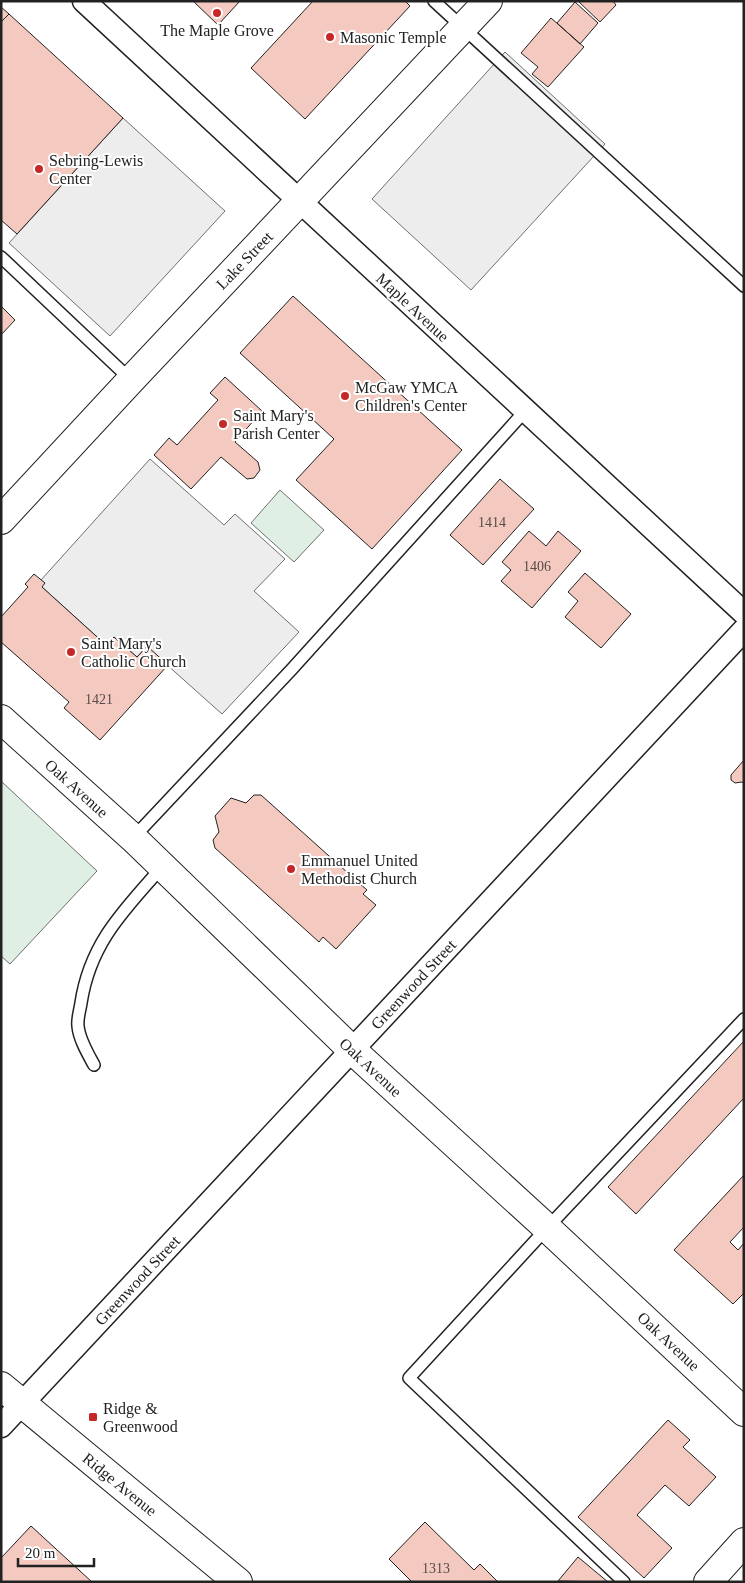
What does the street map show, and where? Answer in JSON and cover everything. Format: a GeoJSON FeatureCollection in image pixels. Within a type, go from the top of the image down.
{"type":"FeatureCollection","features":[{"type":"Feature","properties":{"kind":"street","name":"Maple Avenue"},"geometry":{"type":"LineString","coordinates":[[84,1],[744,612]]}},
{"type":"Feature","properties":{"kind":"street","name":"Lake Street"},"geometry":{"type":"LineString","coordinates":[[1,520],[488,1]]}},
{"type":"Feature","properties":{"kind":"street","name":"Greenwood Street"},"geometry":{"type":"LineString","coordinates":[[1,1426],[744,630]]}},
{"type":"Feature","properties":{"kind":"street","name":"Oak Avenue"},"geometry":{"type":"LineString","coordinates":[[1,719],[133,838],[352,1050],[547,1228],[744,1412]]}},
{"type":"Feature","properties":{"kind":"street","name":"Ridge Avenue"},"geometry":{"type":"LineString","coordinates":[[1,1386],[238,1582]]}},
{"type":"Feature","properties":{"kind":"street"},"geometry":{"type":"LineString","coordinates":[[708,1582],[744,1542]]}},
{"type":"Feature","properties":{"kind":"lane"},"geometry":{"type":"LineString","coordinates":[[434,1],[744,286]]}},
{"type":"Feature","properties":{"kind":"lane"},"geometry":{"type":"LineString","coordinates":[[1,257],[131,380]]}},
{"type":"Feature","properties":{"kind":"lane"},"geometry":{"type":"LineString","coordinates":[[133,838],[292,669],[525,411]]}},
{"type":"Feature","properties":{"kind":"lane"},"geometry":{"type":"LineString","coordinates":[[94,1065],[85,1048],[78,1026],[83,992],[91,963],[120,913],[162,867]]}},
{"type":"Feature","properties":{"kind":"lane"},"geometry":{"type":"LineString","coordinates":[[624,1582],[409,1378],[547,1228],[744,1020]]}},
{"type":"Feature","properties":{"kind":"green space"},"geometry":{"type":"Polygon","coordinates":[[[280,490],[324,530],[294,562],[251,523],[280,490]]]}},
{"type":"Feature","properties":{"kind":"green space"},"geometry":{"type":"Polygon","coordinates":[[[1,781],[97,871],[10,964],[1,956],[1,781]]]}},
{"type":"Feature","properties":{"kind":"shaded area"},"geometry":{"type":"Polygon","coordinates":[[[505,52],[605,144],[471,290],[372,199],[505,52]]]}},
{"type":"Feature","properties":{"kind":"shaded area"},"geometry":{"type":"Polygon","coordinates":[[[123,118],[225,211],[110,336],[9,243],[123,118]]]}},
{"type":"Feature","properties":{"kind":"shaded area"},"geometry":{"type":"Polygon","coordinates":[[[150,459],[224,525],[235,514],[285,559],[254,591],[299,632],[222,714],[147,647],[137,657],[114,637],[106,645],[42,587],[41,580],[150,459]]]}},
{"type":"Feature","properties":{"kind":"building","name":"The Maple Grove"},"geometry":{"type":"Polygon","coordinates":[[[193,1],[240,1],[218,25],[193,1]]]}},
{"type":"Feature","properties":{"kind":"building","name":"Masonic Temple"},"geometry":{"type":"Polygon","coordinates":[[[313,1],[405,1],[410,6],[305,119],[251,68],[313,1]]]}},
{"type":"Feature","properties":{"kind":"building"},"geometry":{"type":"Polygon","coordinates":[[[578,1],[613,1],[616,5],[600,22],[578,1]]]}},
{"type":"Feature","properties":{"kind":"building"},"geometry":{"type":"Polygon","coordinates":[[[575,2],[598,23],[580,44],[557,23],[575,2]]]}},
{"type":"Feature","properties":{"kind":"building"},"geometry":{"type":"Polygon","coordinates":[[[1,7],[9,14],[1,22],[1,7]]]}},
{"type":"Feature","properties":{"kind":"building","name":"Sebring-Lewis Center"},"geometry":{"type":"Polygon","coordinates":[[[9,14],[123,118],[17,234],[1,220],[1,22],[9,14]]]}},
{"type":"Feature","properties":{"kind":"building"},"geometry":{"type":"Polygon","coordinates":[[[551,18],[584,47],[548,87],[532,74],[538,67],[521,53],[551,18]]]}},
{"type":"Feature","properties":{"kind":"building","name":"McGaw YMCA Children's Center"},"geometry":{"type":"Polygon","coordinates":[[[293,296],[462,450],[372,549],[296,480],[334,439],[240,353],[293,296]]]}},
{"type":"Feature","properties":{"kind":"building"},"geometry":{"type":"Polygon","coordinates":[[[1,306],[15,320],[1,335],[1,306]]]}},
{"type":"Feature","properties":{"kind":"building","name":"Saint Mary's Parish Center"},"geometry":{"type":"Polygon","coordinates":[[[225,377],[262,411],[235,442],[258,462],[260,470],[254,478],[247,479],[221,457],[191,489],[154,455],[169,438],[177,445],[218,400],[210,393],[225,377]]]}},
{"type":"Feature","properties":{"kind":"building"},"geometry":{"type":"Polygon","coordinates":[[[500,479],[534,509],[483,565],[450,535],[500,479]]]}},
{"type":"Feature","properties":{"kind":"building"},"geometry":{"type":"Polygon","coordinates":[[[529,531],[546,546],[558,531],[581,551],[532,608],[501,581],[511,570],[502,562],[529,531]]]}},
{"type":"Feature","properties":{"kind":"building"},"geometry":{"type":"Polygon","coordinates":[[[585,573],[631,614],[601,648],[565,617],[578,601],[568,592],[585,573]]]}},
{"type":"Feature","properties":{"kind":"building","name":"Saint Mary's Catholic Church"},"geometry":{"type":"Polygon","coordinates":[[[34,574],[45,583],[42,587],[106,645],[114,637],[137,657],[147,646],[168,665],[100,740],[64,708],[69,702],[1,642],[1,617],[28,587],[25,584],[34,574]]]}},
{"type":"Feature","properties":{"kind":"building"},"geometry":{"type":"Polygon","coordinates":[[[744,760],[744,784],[742,782],[735,783],[731,780],[731,775],[744,760]]]}},
{"type":"Feature","properties":{"kind":"building","name":"Emmanuel United Methodist Church"},"geometry":{"type":"Polygon","coordinates":[[[254,795],[261,795],[367,890],[363,894],[376,905],[336,949],[323,937],[319,942],[215,848],[213,840],[219,832],[215,816],[231,798],[246,803],[254,795]]]}},
{"type":"Feature","properties":{"kind":"building"},"geometry":{"type":"Polygon","coordinates":[[[744,1041],[744,1098],[636,1214],[608,1187],[744,1041]]]}},
{"type":"Feature","properties":{"kind":"building"},"geometry":{"type":"Polygon","coordinates":[[[744,1175],[744,1227],[730,1242],[738,1250],[744,1243],[744,1293],[733,1304],[674,1250],[744,1175]]]}},
{"type":"Feature","properties":{"kind":"building"},"geometry":{"type":"Polygon","coordinates":[[[668,1420],[690,1440],[683,1447],[716,1477],[689,1506],[665,1485],[637,1515],[672,1548],[644,1578],[578,1517],[668,1420]]]}},
{"type":"Feature","properties":{"kind":"building"},"geometry":{"type":"Polygon","coordinates":[[[425,1522],[474,1570],[480,1564],[498,1582],[412,1582],[389,1559],[425,1522]]]}},
{"type":"Feature","properties":{"kind":"building"},"geometry":{"type":"Polygon","coordinates":[[[31,1526],[92,1582],[1,1582],[1,1558],[31,1526]]]}},
{"type":"Feature","properties":{"kind":"building"},"geometry":{"type":"Polygon","coordinates":[[[578,1557],[608,1582],[558,1581],[578,1557]]]}},
{"type":"Feature","properties":{"kind":"place","name":"The Maple Grove"},"geometry":{"type":"Point","coordinates":[217,13]}},
{"type":"Feature","properties":{"kind":"place","name":"Masonic Temple"},"geometry":{"type":"Point","coordinates":[330,37]}},
{"type":"Feature","properties":{"kind":"place","name":"Sebring-Lewis Center"},"geometry":{"type":"Point","coordinates":[39,169]}},
{"type":"Feature","properties":{"kind":"place","name":"McGaw YMCA Children's Center"},"geometry":{"type":"Point","coordinates":[345,396]}},
{"type":"Feature","properties":{"kind":"place","name":"Saint Mary's Parish Center"},"geometry":{"type":"Point","coordinates":[223,424]}},
{"type":"Feature","properties":{"kind":"place","name":"Saint Mary's Catholic Church"},"geometry":{"type":"Point","coordinates":[71,652]}},
{"type":"Feature","properties":{"kind":"place","name":"Emmanuel United Methodist Church"},"geometry":{"type":"Point","coordinates":[291,869]}},
{"type":"Feature","properties":{"kind":"place","name":"Ridge & Greenwood"},"geometry":{"type":"Point","coordinates":[93,1417]}}]}
